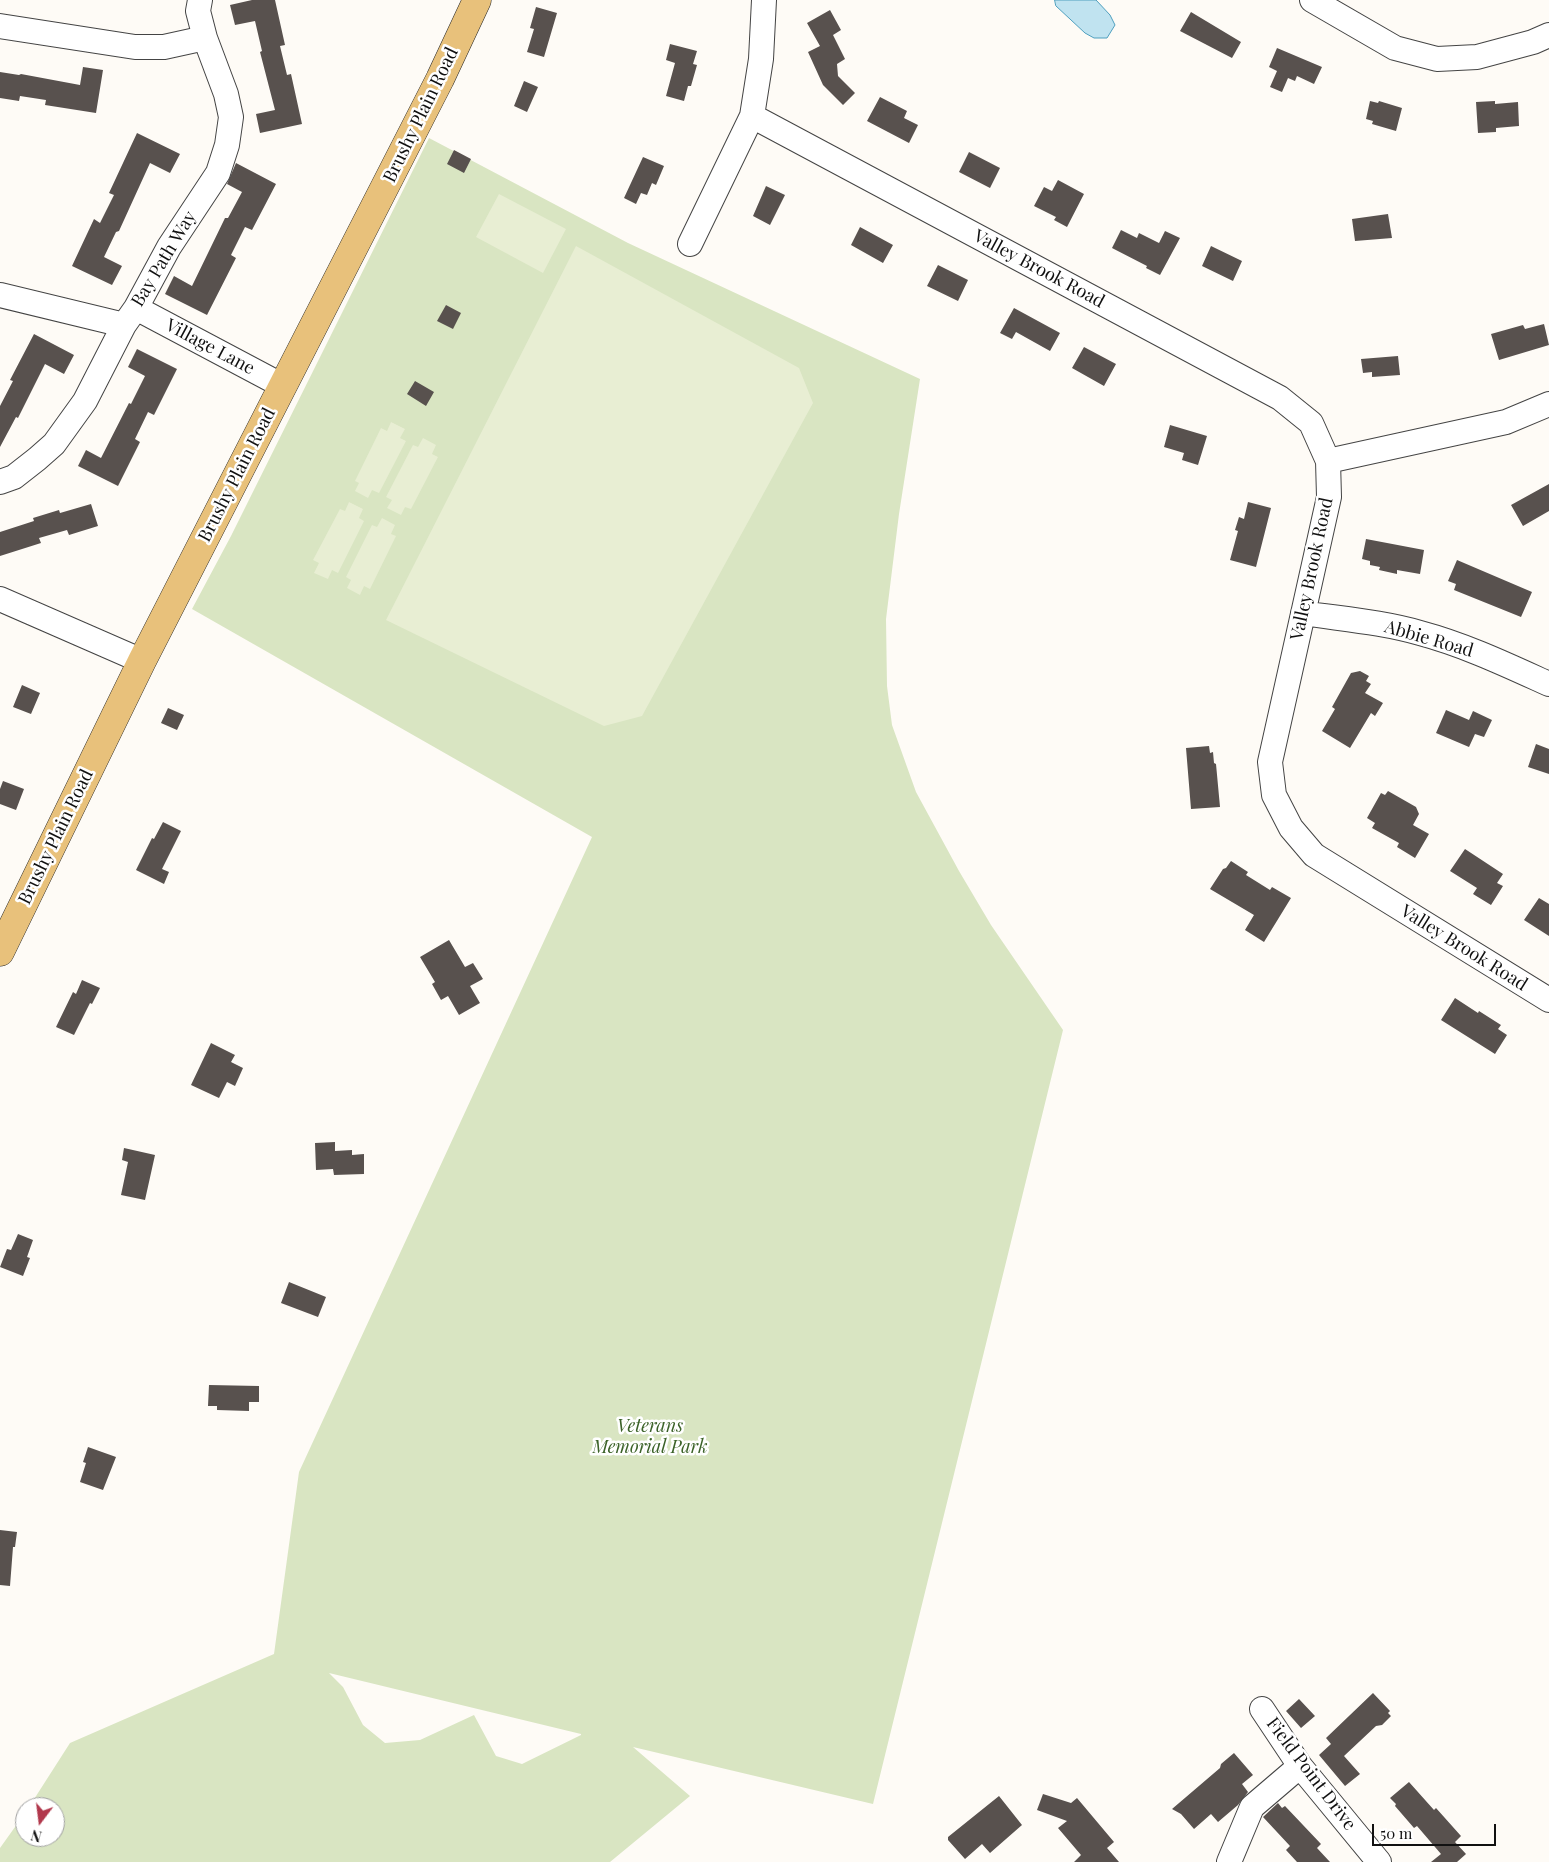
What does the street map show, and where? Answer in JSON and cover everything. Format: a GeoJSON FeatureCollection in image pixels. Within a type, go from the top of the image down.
{"type":"FeatureCollection","features":[{"type":"Feature","properties":{"kind":"main road","name":"Brushy Plain Road"},"geometry":{"type":"LineString","coordinates":[[0,952],[142,661],[440,79],[476,0]]}},
{"type":"Feature","properties":{"kind":"street","name":"Bay Path Way"},"geometry":{"type":"LineString","coordinates":[[0,482],[14,477],[54,444],[85,400],[169,247],[218,173],[227,145],[231,117],[226,94],[205,38],[198,11],[200,0]]}},
{"type":"Feature","properties":{"kind":"street"},"geometry":{"type":"LineString","coordinates":[[690,244],[752,116],[761,60],[764,0]]}},
{"type":"Feature","properties":{"kind":"street"},"geometry":{"type":"LineString","coordinates":[[1312,0],[1395,48],[1438,59],[1477,57],[1533,42],[1549,35]]}},
{"type":"Feature","properties":{"kind":"street"},"geometry":{"type":"LineString","coordinates":[[0,26],[135,47],[164,47],[205,38]]}},
{"type":"Feature","properties":{"kind":"street","name":"Valley Brook Road"},"geometry":{"type":"LineString","coordinates":[[752,116],[1280,398],[1311,423],[1328,461],[1329,497],[1270,762],[1274,795],[1291,828],[1314,855],[1549,1000]]}},
{"type":"Feature","properties":{"kind":"street","name":"Village Lane"},"geometry":{"type":"LineString","coordinates":[[0,295],[130,316],[284,386]]}},
{"type":"Feature","properties":{"kind":"street"},"geometry":{"type":"LineString","coordinates":[[1328,461],[1506,422],[1549,404]]}},
{"type":"Feature","properties":{"kind":"street"},"geometry":{"type":"LineString","coordinates":[[0,598],[142,661]]}},
{"type":"Feature","properties":{"kind":"street","name":"Abbie Road"},"geometry":{"type":"LineString","coordinates":[[1303,613],[1419,632],[1466,648],[1549,684]]}},
{"type":"Feature","properties":{"kind":"street","name":"Field Point Drive"},"geometry":{"type":"LineString","coordinates":[[1262,1709],[1300,1766],[1379,1862]]}},
{"type":"Feature","properties":{"kind":"street"},"geometry":{"type":"LineString","coordinates":[[1228,1862],[1252,1808],[1300,1766]]}},
{"type":"Feature","properties":{"kind":"green space","name":"Veterans Memorial Park"},"geometry":{"type":"Polygon","coordinates":[[[429,138],[628,243],[920,379],[899,514],[886,619],[887,686],[892,725],[916,792],[959,871],[991,925],[1063,1030],[873,1804],[633,1747],[690,1796],[610,1862],[0,1862],[0,1848],[15,1827],[15,1847],[65,1847],[65,1797],[35,1797],[70,1743],[274,1654],[299,1472],[592,837],[192,609],[231,536],[429,138]],[[329,1673],[343,1687],[363,1725],[385,1743],[420,1740],[474,1715],[496,1756],[522,1764],[581,1735],[329,1673]]]}},
{"type":"Feature","properties":{"kind":"green space"},"geometry":{"type":"Polygon","coordinates":[[[499,194],[566,229],[543,273],[476,237],[499,194]]]}},
{"type":"Feature","properties":{"kind":"green space"},"geometry":{"type":"Polygon","coordinates":[[[576,246],[799,368],[813,403],[642,716],[604,726],[386,620],[576,246]]]}},
{"type":"Feature","properties":{"kind":"green space"},"geometry":{"type":"Polygon","coordinates":[[[391,422],[405,429],[400,438],[406,441],[379,493],[372,490],[368,498],[355,491],[359,483],[355,481],[381,428],[387,431],[391,422]]]}},
{"type":"Feature","properties":{"kind":"green space"},"geometry":{"type":"Polygon","coordinates":[[[423,438],[436,445],[432,454],[438,457],[411,509],[405,507],[401,515],[387,508],[392,500],[386,497],[413,445],[418,447],[423,438]]]}},
{"type":"Feature","properties":{"kind":"green space"},"geometry":{"type":"Polygon","coordinates":[[[349,502],[363,509],[359,518],[364,521],[338,573],[332,570],[328,579],[314,573],[319,563],[313,560],[340,509],[345,511],[349,502]]]}},
{"type":"Feature","properties":{"kind":"green space"},"geometry":{"type":"Polygon","coordinates":[[[382,518],[395,525],[391,534],[396,536],[370,589],[364,586],[360,595],[347,588],[351,580],[346,577],[372,525],[377,527],[382,518]]]}},
{"type":"Feature","properties":{"kind":"water"},"geometry":{"type":"Polygon","coordinates":[[[1055,0],[1096,0],[1110,15],[1115,25],[1107,38],[1094,38],[1085,33],[1056,6],[1055,0]]]}},
{"type":"Feature","properties":{"kind":"building"},"geometry":{"type":"Polygon","coordinates":[[[252,0],[275,0],[285,45],[280,46],[287,75],[291,74],[302,124],[260,133],[256,114],[275,110],[260,52],[262,51],[255,21],[235,25],[230,5],[252,0]]]}},
{"type":"Feature","properties":{"kind":"building"},"geometry":{"type":"Polygon","coordinates":[[[536,7],[557,13],[544,57],[527,52],[534,29],[530,28],[536,7]]]}},
{"type":"Feature","properties":{"kind":"building"},"geometry":{"type":"Polygon","coordinates":[[[830,10],[841,30],[833,35],[845,59],[837,64],[838,76],[855,93],[843,105],[823,85],[808,52],[820,46],[807,23],[830,10]]]}},
{"type":"Feature","properties":{"kind":"building"},"geometry":{"type":"Polygon","coordinates":[[[1191,12],[1241,42],[1232,58],[1180,31],[1191,12]]]}},
{"type":"Feature","properties":{"kind":"building"},"geometry":{"type":"Polygon","coordinates":[[[670,44],[697,51],[693,64],[697,65],[684,101],[666,96],[675,63],[666,60],[670,44]]]}},
{"type":"Feature","properties":{"kind":"building"},"geometry":{"type":"Polygon","coordinates":[[[1277,48],[1322,67],[1314,84],[1297,76],[1295,81],[1288,78],[1282,92],[1270,87],[1277,71],[1269,67],[1277,48]]]}},
{"type":"Feature","properties":{"kind":"building"},"geometry":{"type":"Polygon","coordinates":[[[83,67],[103,70],[96,113],[45,105],[46,100],[20,96],[19,101],[0,98],[0,72],[80,85],[83,67]]]}},
{"type":"Feature","properties":{"kind":"building"},"geometry":{"type":"Polygon","coordinates":[[[524,81],[538,87],[527,112],[514,106],[524,81]]]}},
{"type":"Feature","properties":{"kind":"building"},"geometry":{"type":"Polygon","coordinates":[[[880,97],[907,111],[904,118],[918,125],[909,143],[867,121],[880,97]]]}},
{"type":"Feature","properties":{"kind":"building"},"geometry":{"type":"Polygon","coordinates":[[[1370,101],[1378,103],[1379,101],[1402,108],[1396,131],[1372,124],[1373,121],[1366,119],[1370,101]]]}},
{"type":"Feature","properties":{"kind":"building"},"geometry":{"type":"Polygon","coordinates":[[[1495,101],[1495,104],[1518,102],[1519,126],[1496,128],[1496,132],[1478,133],[1476,102],[1495,101]]]}},
{"type":"Feature","properties":{"kind":"building"},"geometry":{"type":"Polygon","coordinates":[[[137,133],[180,154],[170,173],[150,163],[119,231],[116,232],[104,257],[122,266],[112,285],[72,266],[94,219],[100,223],[114,195],[109,193],[137,133]]]}},
{"type":"Feature","properties":{"kind":"building"},"geometry":{"type":"Polygon","coordinates":[[[454,150],[471,159],[464,173],[447,164],[454,150]]]}},
{"type":"Feature","properties":{"kind":"building"},"geometry":{"type":"Polygon","coordinates":[[[969,152],[1000,168],[990,188],[959,172],[969,152]]]}},
{"type":"Feature","properties":{"kind":"building"},"geometry":{"type":"Polygon","coordinates":[[[643,157],[664,166],[656,185],[652,183],[647,195],[641,193],[636,204],[624,198],[643,157]]]}},
{"type":"Feature","properties":{"kind":"building"},"geometry":{"type":"Polygon","coordinates":[[[236,163],[276,184],[252,230],[245,227],[231,255],[236,258],[207,315],[165,294],[174,276],[192,286],[225,218],[228,218],[242,192],[227,184],[236,163]]]}},
{"type":"Feature","properties":{"kind":"building"},"geometry":{"type":"Polygon","coordinates":[[[1058,180],[1084,194],[1067,227],[1054,220],[1056,217],[1034,206],[1044,187],[1052,191],[1058,180]]]}},
{"type":"Feature","properties":{"kind":"building"},"geometry":{"type":"Polygon","coordinates":[[[766,186],[785,195],[770,225],[753,216],[766,186]]]}},
{"type":"Feature","properties":{"kind":"building"},"geometry":{"type":"Polygon","coordinates":[[[1388,214],[1392,238],[1355,241],[1352,219],[1388,214]]]}},
{"type":"Feature","properties":{"kind":"building"},"geometry":{"type":"Polygon","coordinates":[[[860,227],[893,245],[883,263],[851,245],[860,227]]]}},
{"type":"Feature","properties":{"kind":"building"},"geometry":{"type":"Polygon","coordinates":[[[1121,230],[1137,238],[1139,233],[1159,243],[1165,231],[1180,238],[1160,275],[1112,248],[1121,230]]]}},
{"type":"Feature","properties":{"kind":"building"},"geometry":{"type":"Polygon","coordinates":[[[1211,246],[1242,261],[1233,281],[1202,266],[1211,246]]]}},
{"type":"Feature","properties":{"kind":"building"},"geometry":{"type":"Polygon","coordinates":[[[938,265],[968,280],[958,301],[927,286],[938,265]]]}},
{"type":"Feature","properties":{"kind":"building"},"geometry":{"type":"Polygon","coordinates":[[[446,305],[461,313],[453,329],[437,321],[446,305]]]}},
{"type":"Feature","properties":{"kind":"building"},"geometry":{"type":"Polygon","coordinates":[[[1014,308],[1060,333],[1050,351],[1016,332],[1012,339],[1000,333],[1014,308]]]}},
{"type":"Feature","properties":{"kind":"building"},"geometry":{"type":"Polygon","coordinates":[[[1544,324],[1549,345],[1499,360],[1491,334],[1523,325],[1525,329],[1544,324]]]}},
{"type":"Feature","properties":{"kind":"building"},"geometry":{"type":"Polygon","coordinates":[[[34,334],[74,355],[64,374],[45,364],[18,418],[16,417],[0,447],[0,406],[13,381],[10,380],[34,334]]]}},
{"type":"Feature","properties":{"kind":"building"},"geometry":{"type":"Polygon","coordinates":[[[1084,347],[1116,364],[1104,386],[1072,368],[1084,347]]]}},
{"type":"Feature","properties":{"kind":"building"},"geometry":{"type":"Polygon","coordinates":[[[137,349],[177,369],[154,415],[148,412],[135,439],[140,442],[118,486],[78,466],[86,450],[101,458],[129,403],[131,404],[145,376],[128,367],[137,349]]]}},
{"type":"Feature","properties":{"kind":"building"},"geometry":{"type":"Polygon","coordinates":[[[1398,356],[1400,375],[1372,377],[1372,372],[1363,373],[1361,359],[1398,356]]]}},
{"type":"Feature","properties":{"kind":"building"},"geometry":{"type":"Polygon","coordinates":[[[415,381],[434,392],[426,406],[407,394],[415,381]]]}},
{"type":"Feature","properties":{"kind":"building"},"geometry":{"type":"Polygon","coordinates":[[[1170,425],[1207,436],[1198,465],[1182,460],[1184,453],[1164,447],[1170,425]]]}},
{"type":"Feature","properties":{"kind":"building"},"geometry":{"type":"Polygon","coordinates":[[[1549,484],[1549,511],[1523,526],[1511,505],[1549,484]]]}},
{"type":"Feature","properties":{"kind":"building"},"geometry":{"type":"Polygon","coordinates":[[[1248,502],[1271,508],[1256,567],[1230,560],[1238,531],[1235,530],[1239,517],[1244,519],[1248,502]]]}},
{"type":"Feature","properties":{"kind":"building"},"geometry":{"type":"Polygon","coordinates":[[[91,504],[98,526],[69,535],[67,530],[39,538],[41,543],[0,556],[0,532],[34,521],[33,518],[59,510],[60,513],[91,504]]]}},
{"type":"Feature","properties":{"kind":"building"},"geometry":{"type":"Polygon","coordinates":[[[1366,539],[1424,550],[1420,574],[1397,570],[1397,574],[1379,570],[1380,567],[1370,565],[1370,561],[1362,559],[1366,539]]]}},
{"type":"Feature","properties":{"kind":"building"},"geometry":{"type":"Polygon","coordinates":[[[1457,560],[1532,592],[1521,617],[1454,590],[1456,584],[1448,581],[1457,560]]]}},
{"type":"Feature","properties":{"kind":"building"},"geometry":{"type":"Polygon","coordinates":[[[1360,671],[1369,676],[1366,681],[1371,684],[1365,693],[1383,703],[1375,716],[1371,713],[1350,748],[1322,731],[1335,709],[1332,707],[1351,673],[1360,671]]]}},
{"type":"Feature","properties":{"kind":"building"},"geometry":{"type":"Polygon","coordinates":[[[22,685],[40,693],[31,714],[13,707],[22,685]]]}},
{"type":"Feature","properties":{"kind":"building"},"geometry":{"type":"Polygon","coordinates":[[[168,708],[184,715],[177,730],[161,723],[168,708]]]}},
{"type":"Feature","properties":{"kind":"building"},"geometry":{"type":"Polygon","coordinates":[[[1446,710],[1469,720],[1473,711],[1492,720],[1484,737],[1475,734],[1469,747],[1436,733],[1446,710]]]}},
{"type":"Feature","properties":{"kind":"building"},"geometry":{"type":"Polygon","coordinates":[[[1536,744],[1549,749],[1549,774],[1528,767],[1536,744]]]}},
{"type":"Feature","properties":{"kind":"building"},"geometry":{"type":"Polygon","coordinates":[[[1209,746],[1210,753],[1213,752],[1214,763],[1216,764],[1220,807],[1191,809],[1186,748],[1209,746]]]}},
{"type":"Feature","properties":{"kind":"building"},"geometry":{"type":"Polygon","coordinates":[[[3,781],[24,789],[16,810],[0,804],[0,789],[3,781]]]}},
{"type":"Feature","properties":{"kind":"building"},"geometry":{"type":"Polygon","coordinates":[[[1388,791],[1416,807],[1419,814],[1413,825],[1429,834],[1415,858],[1397,847],[1399,843],[1372,828],[1375,823],[1367,818],[1381,793],[1385,795],[1388,791]]]}},
{"type":"Feature","properties":{"kind":"building"},"geometry":{"type":"Polygon","coordinates":[[[163,822],[181,831],[162,869],[169,872],[164,884],[136,870],[152,838],[154,839],[163,822]]]}},
{"type":"Feature","properties":{"kind":"building"},"geometry":{"type":"Polygon","coordinates":[[[1465,849],[1503,874],[1497,883],[1503,886],[1491,905],[1473,894],[1477,888],[1450,871],[1465,849]]]}},
{"type":"Feature","properties":{"kind":"building"},"geometry":{"type":"Polygon","coordinates":[[[1231,861],[1248,872],[1246,875],[1270,890],[1272,887],[1291,898],[1264,942],[1245,930],[1254,915],[1210,889],[1223,869],[1231,861]]]}},
{"type":"Feature","properties":{"kind":"building"},"geometry":{"type":"Polygon","coordinates":[[[1539,898],[1549,904],[1549,936],[1524,920],[1539,898]]]}},
{"type":"Feature","properties":{"kind":"building"},"geometry":{"type":"Polygon","coordinates":[[[449,940],[465,967],[473,963],[483,979],[470,986],[480,1003],[459,1015],[448,996],[441,1000],[432,984],[435,982],[420,957],[449,940]]]}},
{"type":"Feature","properties":{"kind":"building"},"geometry":{"type":"Polygon","coordinates":[[[82,980],[100,988],[74,1035],[56,1027],[73,992],[76,994],[82,980]]]}},
{"type":"Feature","properties":{"kind":"building"},"geometry":{"type":"Polygon","coordinates":[[[1455,998],[1501,1025],[1498,1029],[1507,1035],[1495,1054],[1441,1020],[1455,998]]]}},
{"type":"Feature","properties":{"kind":"building"},"geometry":{"type":"Polygon","coordinates":[[[211,1043],[235,1055],[231,1062],[243,1068],[235,1086],[227,1082],[219,1098],[191,1085],[211,1043]]]}},
{"type":"Feature","properties":{"kind":"building"},"geometry":{"type":"Polygon","coordinates":[[[335,1142],[335,1151],[352,1150],[352,1155],[364,1154],[364,1174],[334,1175],[333,1169],[316,1170],[315,1143],[335,1142]]]}},
{"type":"Feature","properties":{"kind":"building"},"geometry":{"type":"Polygon","coordinates":[[[124,1148],[155,1155],[145,1200],[121,1195],[128,1162],[122,1160],[124,1148]]]}},
{"type":"Feature","properties":{"kind":"building"},"geometry":{"type":"Polygon","coordinates":[[[18,1234],[33,1240],[27,1257],[30,1258],[23,1276],[0,1267],[7,1249],[11,1250],[18,1234]]]}},
{"type":"Feature","properties":{"kind":"building"},"geometry":{"type":"Polygon","coordinates":[[[289,1282],[326,1297],[318,1317],[281,1303],[289,1282]]]}},
{"type":"Feature","properties":{"kind":"building"},"geometry":{"type":"Polygon","coordinates":[[[209,1385],[259,1386],[259,1402],[249,1402],[249,1411],[217,1410],[217,1406],[208,1406],[209,1385]]]}},
{"type":"Feature","properties":{"kind":"building"},"geometry":{"type":"Polygon","coordinates":[[[88,1447],[116,1457],[103,1490],[80,1482],[86,1463],[83,1462],[88,1447]]]}},
{"type":"Feature","properties":{"kind":"building"},"geometry":{"type":"Polygon","coordinates":[[[0,1530],[17,1532],[15,1547],[13,1547],[10,1586],[0,1585],[0,1530]]]}},
{"type":"Feature","properties":{"kind":"building"},"geometry":{"type":"Polygon","coordinates":[[[1373,1693],[1390,1711],[1388,1713],[1391,1716],[1382,1725],[1376,1726],[1344,1756],[1360,1774],[1345,1786],[1319,1755],[1331,1744],[1326,1738],[1373,1693]]]}},
{"type":"Feature","properties":{"kind":"building"},"geometry":{"type":"Polygon","coordinates":[[[1299,1699],[1315,1716],[1301,1728],[1286,1711],[1299,1699]]]}},
{"type":"Feature","properties":{"kind":"building"},"geometry":{"type":"Polygon","coordinates":[[[1234,1753],[1253,1775],[1242,1784],[1248,1792],[1238,1805],[1218,1822],[1211,1814],[1194,1829],[1181,1814],[1172,1809],[1220,1768],[1221,1764],[1234,1753]]]}},
{"type":"Feature","properties":{"kind":"building"},"geometry":{"type":"Polygon","coordinates":[[[1409,1782],[1461,1836],[1455,1842],[1466,1854],[1457,1862],[1431,1862],[1441,1854],[1417,1826],[1414,1828],[1390,1798],[1409,1782]]]}},
{"type":"Feature","properties":{"kind":"building"},"geometry":{"type":"Polygon","coordinates":[[[1043,1794],[1071,1803],[1077,1798],[1114,1842],[1107,1848],[1119,1862],[1074,1862],[1081,1855],[1058,1828],[1067,1821],[1037,1810],[1043,1794]]]}},
{"type":"Feature","properties":{"kind":"building"},"geometry":{"type":"Polygon","coordinates":[[[999,1796],[1022,1825],[990,1853],[982,1844],[965,1859],[948,1840],[948,1837],[999,1796]]]}},
{"type":"Feature","properties":{"kind":"building"},"geometry":{"type":"Polygon","coordinates":[[[1278,1803],[1282,1808],[1285,1806],[1321,1844],[1317,1848],[1330,1862],[1297,1862],[1286,1850],[1290,1846],[1263,1817],[1278,1803]]]}}]}
